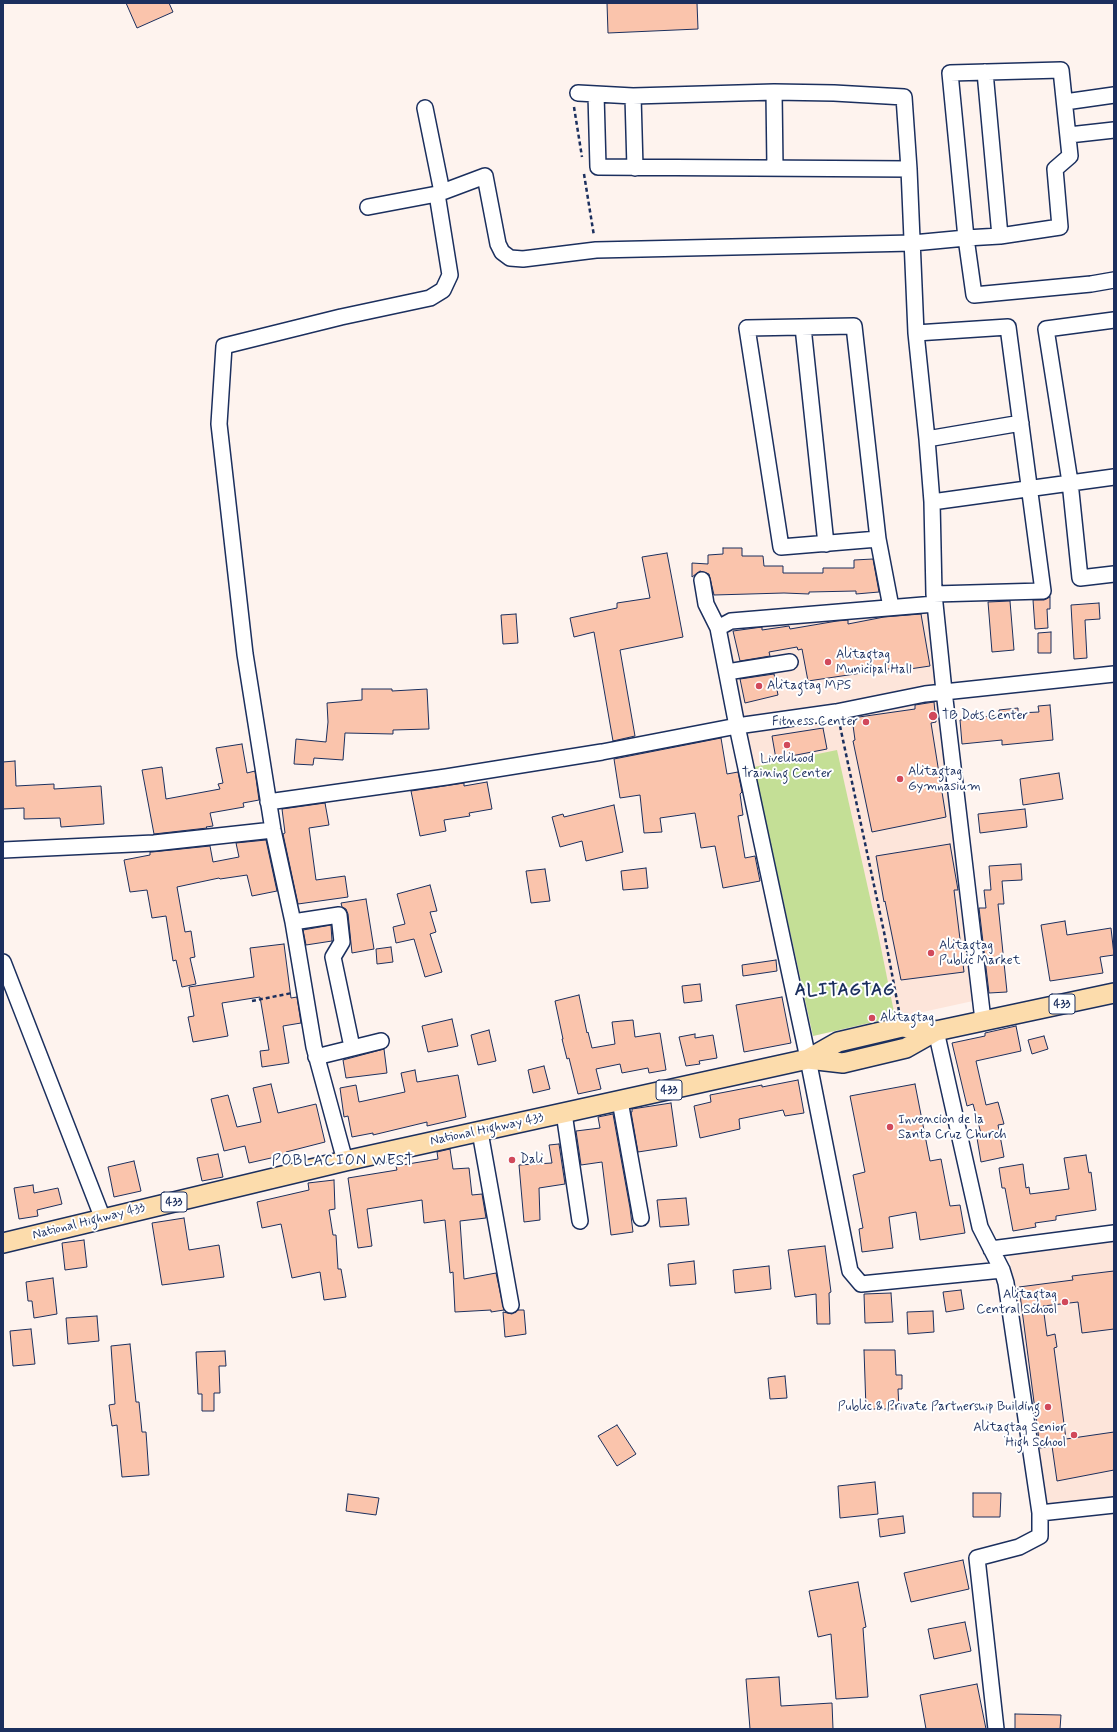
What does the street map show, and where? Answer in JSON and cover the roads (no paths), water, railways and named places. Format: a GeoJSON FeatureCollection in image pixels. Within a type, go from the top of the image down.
{"type":"FeatureCollection","features":[{"type":"Feature","properties":{"kind":"main road","name":"National Highway 433"},"geometry":{"type":"LineString","coordinates":[[3,1243],[345,1161],[808,1060],[843,1063],[906,1048],[936,1031],[1114,993]]}},
{"type":"Feature","properties":{"kind":"main road","name":"National Highway 433"},"geometry":{"type":"LineString","coordinates":[[808,1060],[838,1042],[902,1027],[936,1031]]}},
{"type":"Feature","properties":{"kind":"street"},"geometry":{"type":"LineString","coordinates":[[368,207],[440,193],[485,176],[498,244],[502,252],[510,258],[522,259],[596,250],[913,243],[966,238],[1000,236],[1060,227],[1055,169],[1070,156],[1061,70],[950,73],[966,238],[974,295],[1092,284],[1114,280]]}},
{"type":"Feature","properties":{"kind":"street"},"geometry":{"type":"LineString","coordinates":[[985,72],[1000,236]]}},
{"type":"Feature","properties":{"kind":"street"},"geometry":{"type":"LineString","coordinates":[[774,92],[775,168]]}},
{"type":"Feature","properties":{"kind":"street"},"geometry":{"type":"LineString","coordinates":[[578,93],[633,96],[774,92],[904,96],[913,243],[916,332],[932,502],[935,599],[944,691],[983,1020]]}},
{"type":"Feature","properties":{"kind":"street"},"geometry":{"type":"LineString","coordinates":[[596,94],[598,167],[909,169]]}},
{"type":"Feature","properties":{"kind":"street"},"geometry":{"type":"LineString","coordinates":[[1065,102],[1114,95]]}},
{"type":"Feature","properties":{"kind":"street"},"geometry":{"type":"LineString","coordinates":[[633,96],[635,168]]}},
{"type":"Feature","properties":{"kind":"street"},"geometry":{"type":"LineString","coordinates":[[345,1161],[316,1056],[293,922],[268,802],[245,654],[219,424],[224,346],[342,317],[430,298],[443,290],[450,275],[440,193],[425,108]]}},
{"type":"Feature","properties":{"kind":"street"},"geometry":{"type":"LineString","coordinates":[[1069,136],[1114,130]]}},
{"type":"Feature","properties":{"kind":"street"},"geometry":{"type":"LineString","coordinates":[[1114,320],[1046,329],[1070,482],[1080,578],[1114,574]]}},
{"type":"Feature","properties":{"kind":"street"},"geometry":{"type":"LineString","coordinates":[[878,539],[781,547],[747,328],[854,326],[878,539],[891,608]]}},
{"type":"Feature","properties":{"kind":"street"},"geometry":{"type":"LineString","coordinates":[[803,327],[826,544]]}},
{"type":"Feature","properties":{"kind":"street"},"geometry":{"type":"LineString","coordinates":[[718,628],[731,621],[891,608],[935,599],[1043,591],[1008,327],[916,332]]}},
{"type":"Feature","properties":{"kind":"street"},"geometry":{"type":"LineString","coordinates":[[927,439],[1021,423]]}},
{"type":"Feature","properties":{"kind":"street"},"geometry":{"type":"LineString","coordinates":[[932,502],[1030,487],[1114,477]]}},
{"type":"Feature","properties":{"kind":"street"},"geometry":{"type":"LineString","coordinates":[[702,580],[706,604],[718,628],[737,726],[808,1060],[850,1271],[861,1284],[1002,1270]]}},
{"type":"Feature","properties":{"kind":"street"},"geometry":{"type":"LineString","coordinates":[[727,672],[790,662]]}},
{"type":"Feature","properties":{"kind":"street"},"geometry":{"type":"LineString","coordinates":[[268,802],[454,776],[602,752],[737,726],[836,712],[944,691],[1114,674]]}},
{"type":"Feature","properties":{"kind":"street"},"geometry":{"type":"LineString","coordinates":[[3,850],[154,843],[273,830]]}},
{"type":"Feature","properties":{"kind":"street"},"geometry":{"type":"LineString","coordinates":[[293,922],[339,915],[342,942],[333,957],[352,1047]]}},
{"type":"Feature","properties":{"kind":"street"},"geometry":{"type":"LineString","coordinates":[[3,962],[103,1219]]}},
{"type":"Feature","properties":{"kind":"street"},"geometry":{"type":"LineString","coordinates":[[936,1031],[980,1227],[1002,1270],[1006,1283],[1040,1513],[1040,1536],[1019,1548],[977,1558],[996,1729]]}},
{"type":"Feature","properties":{"kind":"street"},"geometry":{"type":"LineString","coordinates":[[316,1056],[381,1041]]}},
{"type":"Feature","properties":{"kind":"street"},"geometry":{"type":"LineString","coordinates":[[620,1101],[641,1218]]}},
{"type":"Feature","properties":{"kind":"street"},"geometry":{"type":"LineString","coordinates":[[564,1113],[580,1221]]}},
{"type":"Feature","properties":{"kind":"street"},"geometry":{"type":"LineString","coordinates":[[480,1132],[511,1305]]}},
{"type":"Feature","properties":{"kind":"street"},"geometry":{"type":"LineString","coordinates":[[991,1249],[1114,1234]]}},
{"type":"Feature","properties":{"kind":"street"},"geometry":{"type":"LineString","coordinates":[[1040,1513],[1114,1505]]}},
{"type":"Feature","properties":{"kind":"place","name":"Alitagtag Municipal Hall"},"geometry":{"type":"Point","coordinates":[828,662]}},
{"type":"Feature","properties":{"kind":"place","name":"Alitagtag MPS"},"geometry":{"type":"Point","coordinates":[759,686]}},
{"type":"Feature","properties":{"kind":"place","name":"TB Dots Center"},"geometry":{"type":"Point","coordinates":[933,716]}},
{"type":"Feature","properties":{"kind":"place","name":"Fitness Center"},"geometry":{"type":"Point","coordinates":[866,722]}},
{"type":"Feature","properties":{"kind":"place","name":"Livelihood Training Center"},"geometry":{"type":"Point","coordinates":[787,745]}},
{"type":"Feature","properties":{"kind":"place","name":"Alitagtag Gymnasium"},"geometry":{"type":"Point","coordinates":[900,779]}},
{"type":"Feature","properties":{"kind":"place","name":"Alitagtag Public Market"},"geometry":{"type":"Point","coordinates":[931,953]}},
{"type":"Feature","properties":{"kind":"place","name":"Alitagtag"},"geometry":{"type":"Point","coordinates":[872,1018]}},
{"type":"Feature","properties":{"kind":"place","name":"Invencion de la Santa Cruz Church"},"geometry":{"type":"Point","coordinates":[890,1127]}},
{"type":"Feature","properties":{"kind":"place","name":"Dali"},"geometry":{"type":"Point","coordinates":[512,1160]}},
{"type":"Feature","properties":{"kind":"place","name":"Alitagtag Central School"},"geometry":{"type":"Point","coordinates":[1065,1302]}},
{"type":"Feature","properties":{"kind":"place","name":"Public & Private Partnership Building"},"geometry":{"type":"Point","coordinates":[1048,1407]}},
{"type":"Feature","properties":{"kind":"place","name":"Alitagtag Senior High School"},"geometry":{"type":"Point","coordinates":[1074,1435]}},
{"type":"Feature","properties":{"kind":"district","name":"ALITAGTAG"},"geometry":{"type":"Point","coordinates":[845,991]}},
{"type":"Feature","properties":{"kind":"district","name":"POBLACION WEST"},"geometry":{"type":"Point","coordinates":[343,1162]}}]}
